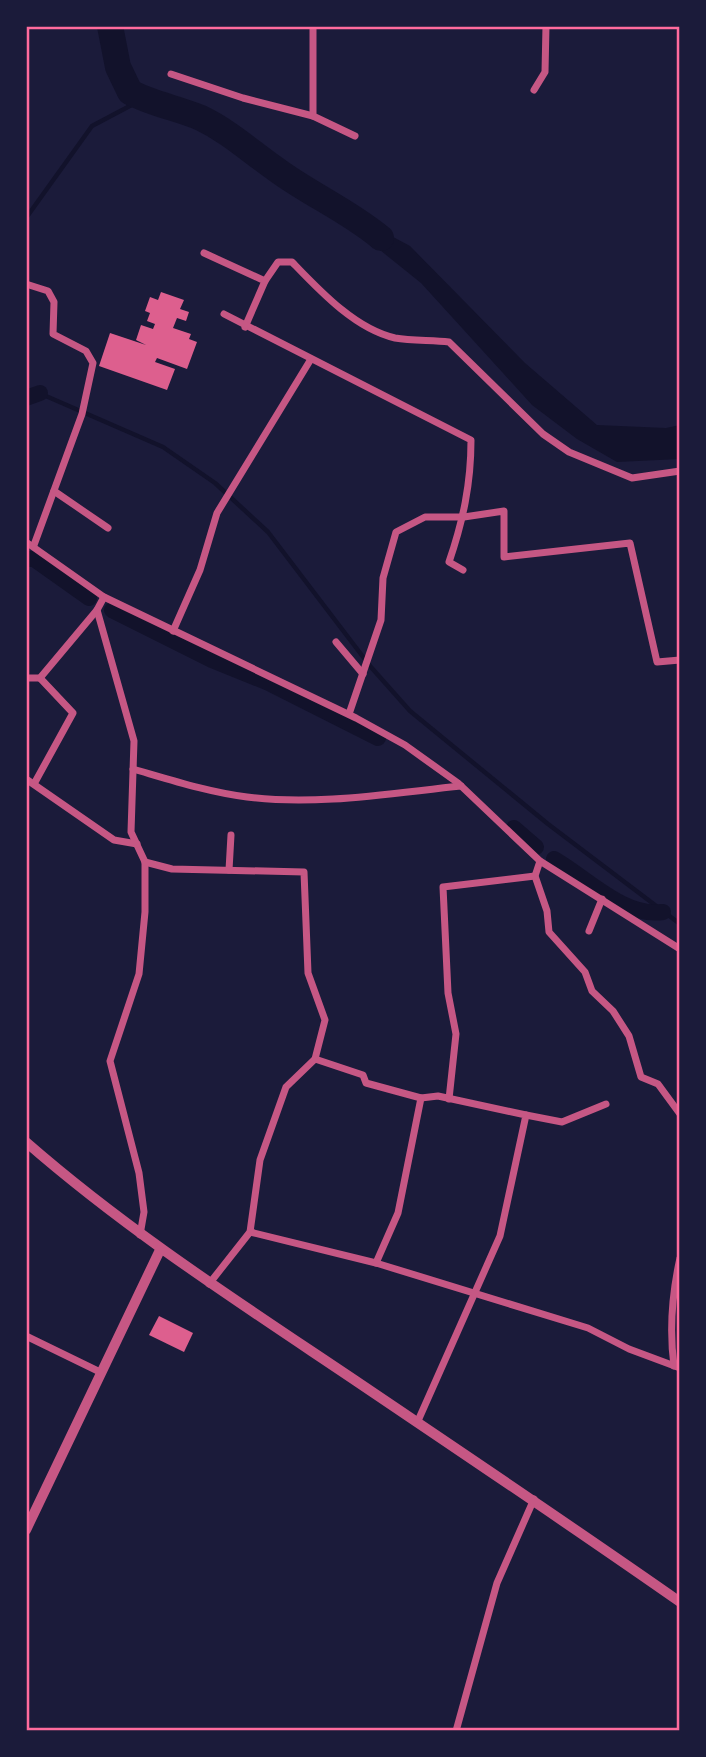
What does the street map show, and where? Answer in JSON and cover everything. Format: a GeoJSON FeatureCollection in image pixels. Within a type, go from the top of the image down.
{"type":"FeatureCollection","features":[{"type":"Feature","properties":{"kind":"street"},"geometry":{"type":"LineString","coordinates":[[313,26],[313,116]]}},
{"type":"Feature","properties":{"kind":"street"},"geometry":{"type":"LineString","coordinates":[[534,90],[545,72],[546,26]]}},
{"type":"Feature","properties":{"kind":"street"},"geometry":{"type":"LineString","coordinates":[[171,74],[243,98],[313,116],[355,136]]}},
{"type":"Feature","properties":{"kind":"street"},"geometry":{"type":"LineString","coordinates":[[204,254],[265,281]]}},
{"type":"Feature","properties":{"kind":"street"},"geometry":{"type":"LineString","coordinates":[[246,327],[265,281],[278,262],[292,262],[337,308],[374,328],[394,338],[449,342],[543,434],[569,452],[632,478],[680,471]]}},
{"type":"Feature","properties":{"kind":"street"},"geometry":{"type":"LineString","coordinates":[[26,284],[48,291],[54,302],[53,334],[86,351],[93,363],[82,414],[54,491],[30,543],[104,597],[349,715],[405,745],[461,786],[540,861],[680,949]]}},
{"type":"Feature","properties":{"kind":"street"},"geometry":{"type":"LineString","coordinates":[[224,314],[471,440],[471,481],[464,517],[449,562],[463,570]]}},
{"type":"Feature","properties":{"kind":"street"},"geometry":{"type":"LineString","coordinates":[[173,631],[200,570],[217,513],[312,359]]}},
{"type":"Feature","properties":{"kind":"street"},"geometry":{"type":"LineString","coordinates":[[54,491],[108,528]]}},
{"type":"Feature","properties":{"kind":"street"},"geometry":{"type":"LineString","coordinates":[[349,715],[381,620],[383,578],[396,532],[425,517],[464,517],[505,511],[504,557],[630,543],[657,662],[680,660]]}},
{"type":"Feature","properties":{"kind":"street"},"geometry":{"type":"LineString","coordinates":[[40,678],[97,610],[104,597]]}},
{"type":"Feature","properties":{"kind":"street"},"geometry":{"type":"LineString","coordinates":[[97,610],[134,741],[131,832],[145,862],[145,912],[138,974],[110,1061],[139,1173],[144,1212],[141,1235]]}},
{"type":"Feature","properties":{"kind":"street"},"geometry":{"type":"LineString","coordinates":[[337,642],[363,672]]}},
{"type":"Feature","properties":{"kind":"street"},"geometry":{"type":"LineString","coordinates":[[26,678],[40,678],[73,713],[34,784]]}},
{"type":"Feature","properties":{"kind":"street"},"geometry":{"type":"LineString","coordinates":[[133,769],[209,791],[250,797],[332,797],[461,786]]}},
{"type":"Feature","properties":{"kind":"street"},"geometry":{"type":"LineString","coordinates":[[26,779],[114,840],[136,844]]}},
{"type":"Feature","properties":{"kind":"street"},"geometry":{"type":"LineString","coordinates":[[229,870],[231,835]]}},
{"type":"Feature","properties":{"kind":"street"},"geometry":{"type":"LineString","coordinates":[[540,861],[535,876],[547,911],[549,932],[585,972],[593,991],[613,1011],[629,1036],[641,1077],[659,1084],[680,1114]]}},
{"type":"Feature","properties":{"kind":"street"},"geometry":{"type":"LineString","coordinates":[[145,862],[172,869],[304,872],[308,973],[326,1020],[315,1059],[286,1087],[260,1160],[250,1232],[209,1284]]}},
{"type":"Feature","properties":{"kind":"street"},"geometry":{"type":"LineString","coordinates":[[449,1099],[456,1034],[448,993],[443,887],[535,876]]}},
{"type":"Feature","properties":{"kind":"street"},"geometry":{"type":"LineString","coordinates":[[589,932],[601,899]]}},
{"type":"Feature","properties":{"kind":"street"},"geometry":{"type":"LineString","coordinates":[[315,1059],[363,1075],[366,1083],[421,1098],[438,1096],[562,1122],[606,1104]]}},
{"type":"Feature","properties":{"kind":"street"},"geometry":{"type":"LineString","coordinates":[[376,1263],[398,1213],[421,1098]]}},
{"type":"Feature","properties":{"kind":"street"},"geometry":{"type":"LineString","coordinates":[[417,1423],[477,1293],[500,1236],[526,1115]]}},
{"type":"Feature","properties":{"kind":"street"},"geometry":{"type":"LineString","coordinates":[[26,1142],[78,1188],[160,1250],[534,1499],[680,1602]]}},
{"type":"Feature","properties":{"kind":"street"},"geometry":{"type":"LineString","coordinates":[[250,1232],[376,1263],[588,1328],[629,1349],[677,1367]]}},
{"type":"Feature","properties":{"kind":"street"},"geometry":{"type":"LineString","coordinates":[[26,1530],[160,1250]]}},
{"type":"Feature","properties":{"kind":"street"},"geometry":{"type":"LineString","coordinates":[[677,1367],[670,1336],[673,1293],[680,1258]]}},
{"type":"Feature","properties":{"kind":"street"},"geometry":{"type":"LineString","coordinates":[[26,1336],[100,1372]]}},
{"type":"Feature","properties":{"kind":"street"},"geometry":{"type":"LineString","coordinates":[[456,1731],[497,1583],[534,1499]]}},
{"type":"Feature","properties":{"kind":"shaded area"},"geometry":{"type":"Polygon","coordinates":[[[354,216],[410,246],[525,363],[597,425],[666,428],[680,425],[680,459],[617,462],[577,439],[532,405],[421,283],[345,222],[354,216]]]}},
{"type":"Feature","properties":{"kind":"building"},"geometry":{"type":"Polygon","coordinates":[[[161,292],[184,300],[180,309],[189,312],[186,321],[177,318],[173,328],[191,334],[189,339],[197,342],[187,369],[157,358],[155,362],[175,369],[167,390],[99,366],[110,333],[146,345],[136,340],[141,325],[153,329],[155,324],[147,321],[150,313],[145,311],[150,297],[158,300],[161,292]]]}},
{"type":"Feature","properties":{"kind":"building"},"geometry":{"type":"Polygon","coordinates":[[[159,1316],[193,1333],[184,1352],[149,1335],[159,1316]]]}},
{"type":"Feature","properties":{"kind":"waterway"},"geometry":{"type":"LineString","coordinates":[[110,26],[118,67],[130,92],[212,124],[381,238]]}},
{"type":"Feature","properties":{"kind":"waterway"},"geometry":{"type":"LineString","coordinates":[[26,218],[92,126],[143,99]]}},
{"type":"Feature","properties":{"kind":"waterway"},"geometry":{"type":"LineString","coordinates":[[39,393],[163,447],[215,483],[268,532],[370,666],[410,711],[548,824],[680,924]]}},
{"type":"Feature","properties":{"kind":"waterway"},"geometry":{"type":"LineString","coordinates":[[26,398],[40,393]]}},
{"type":"Feature","properties":{"kind":"waterway"},"geometry":{"type":"LineString","coordinates":[[26,559],[34,559],[89,598]]}},
{"type":"Feature","properties":{"kind":"waterway"},"geometry":{"type":"LineString","coordinates":[[112,610],[212,660],[269,683],[378,738]]}},
{"type":"Feature","properties":{"kind":"waterway"},"geometry":{"type":"LineString","coordinates":[[514,828],[536,847]]}},
{"type":"Feature","properties":{"kind":"waterway"},"geometry":{"type":"LineString","coordinates":[[554,859],[620,903],[648,912],[663,912]]}}]}
